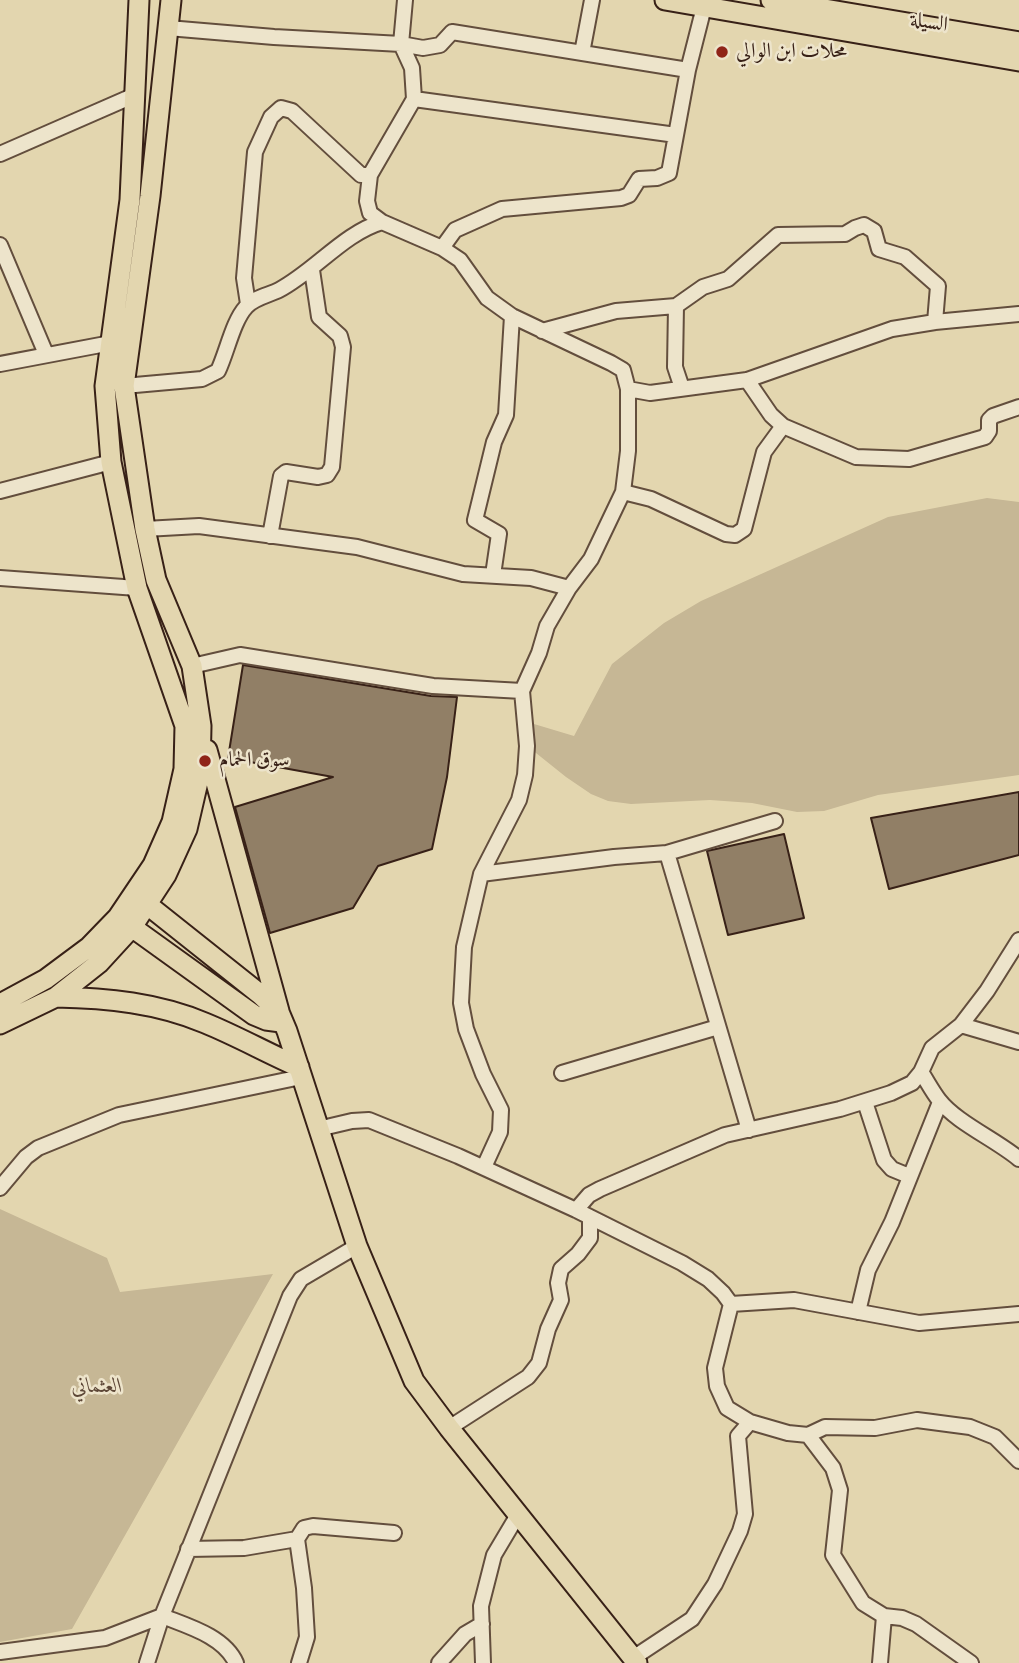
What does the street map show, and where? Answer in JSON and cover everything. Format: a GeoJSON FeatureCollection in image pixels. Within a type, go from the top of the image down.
{"type":"FeatureCollection","features":[{"type":"Feature","properties":{"kind":"main road"},"geometry":{"type":"LineString","coordinates":[[139,0],[130,201],[105,386],[111,462],[137,588],[185,726],[184,769],[172,822],[141,900]]}},
{"type":"Feature","properties":{"kind":"main road"},"geometry":{"type":"LineString","coordinates":[[171,0],[150,196],[124,386],[145,529],[156,580],[192,666],[201,726],[280,1017],[287,1031],[357,1246],[414,1381],[635,1660]]}},
{"type":"Feature","properties":{"kind":"main road","name":"السيلة"},"geometry":{"type":"LineString","coordinates":[[666,0],[705,3],[1019,61]]}},
{"type":"Feature","properties":{"kind":"main road","name":"السيلة"},"geometry":{"type":"LineString","coordinates":[[771,0],[833,5],[1019,42]]}},
{"type":"Feature","properties":{"kind":"main road"},"geometry":{"type":"LineString","coordinates":[[0,1024],[56,997],[99,963],[141,900],[166,875],[187,829],[200,773],[201,726]]}},
{"type":"Feature","properties":{"kind":"main road"},"geometry":{"type":"LineString","coordinates":[[141,900],[261,995],[280,1017]]}},
{"type":"Feature","properties":{"kind":"main road"},"geometry":{"type":"LineString","coordinates":[[125,922],[246,1009],[266,1020],[280,1017]]}},
{"type":"Feature","properties":{"kind":"main road"},"geometry":{"type":"LineString","coordinates":[[0,1004],[57,971],[125,922]]}},
{"type":"Feature","properties":{"kind":"main road"},"geometry":{"type":"LineString","coordinates":[[56,997],[106,999],[168,1010],[203,1022],[300,1072]]}},
{"type":"Feature","properties":{"kind":"street"},"geometry":{"type":"LineString","coordinates":[[405,0],[401,44],[412,68],[414,99],[370,175],[367,201],[370,213],[382,222],[442,248],[460,260],[487,298],[512,316],[623,370],[628,388],[628,451],[623,492],[591,559],[569,588],[547,626],[539,653],[522,691],[527,746],[525,775],[519,800],[481,874],[464,947],[461,1003],[466,1028],[501,1110],[500,1132],[484,1167]]}},
{"type":"Feature","properties":{"kind":"street"},"geometry":{"type":"LineString","coordinates":[[582,52],[592,0]]}},
{"type":"Feature","properties":{"kind":"street"},"geometry":{"type":"LineString","coordinates":[[442,248],[456,230],[502,208],[621,198],[629,195],[639,179],[657,178],[668,173],[688,70],[705,3]]}},
{"type":"Feature","properties":{"kind":"street"},"geometry":{"type":"LineString","coordinates":[[168,28],[401,44],[423,48],[439,46],[452,32],[688,70]]}},
{"type":"Feature","properties":{"kind":"street"},"geometry":{"type":"LineString","coordinates":[[0,154],[135,95]]}},
{"type":"Feature","properties":{"kind":"street"},"geometry":{"type":"LineString","coordinates":[[414,99],[676,135]]}},
{"type":"Feature","properties":{"kind":"street"},"geometry":{"type":"LineString","coordinates":[[248,304],[244,278],[255,152],[271,117],[281,108],[292,111],[361,175],[370,175]]}},
{"type":"Feature","properties":{"kind":"street"},"geometry":{"type":"LineString","coordinates":[[124,386],[202,379],[218,371],[240,313],[248,304],[312,270],[364,227],[382,222]]}},
{"type":"Feature","properties":{"kind":"street"},"geometry":{"type":"LineString","coordinates":[[542,331],[616,311],[676,306],[703,287],[728,279],[778,235],[845,234],[864,225],[874,231],[879,248],[905,257],[938,286],[935,323]]}},
{"type":"Feature","properties":{"kind":"street"},"geometry":{"type":"LineString","coordinates":[[0,245],[46,354]]}},
{"type":"Feature","properties":{"kind":"street"},"geometry":{"type":"LineString","coordinates":[[270,536],[281,476],[286,471],[318,477],[327,475],[332,467],[344,347],[340,336],[318,317],[312,270]]}},
{"type":"Feature","properties":{"kind":"street"},"geometry":{"type":"LineString","coordinates":[[676,306],[675,367],[682,388]]}},
{"type":"Feature","properties":{"kind":"street"},"geometry":{"type":"LineString","coordinates":[[628,388],[650,393],[747,380],[892,329],[1019,314]]}},
{"type":"Feature","properties":{"kind":"street"},"geometry":{"type":"LineString","coordinates":[[493,575],[499,534],[475,520],[494,442],[506,415],[512,316]]}},
{"type":"Feature","properties":{"kind":"street"},"geometry":{"type":"LineString","coordinates":[[0,364],[111,343]]}},
{"type":"Feature","properties":{"kind":"street"},"geometry":{"type":"LineString","coordinates":[[747,380],[771,415],[783,426],[856,457],[909,460],[985,437],[989,431],[989,420],[993,416],[1019,407]]}},
{"type":"Feature","properties":{"kind":"street"},"geometry":{"type":"LineString","coordinates":[[623,492],[651,499],[726,534],[735,535],[744,529],[764,452],[783,426]]}},
{"type":"Feature","properties":{"kind":"street"},"geometry":{"type":"LineString","coordinates":[[0,491],[111,462]]}},
{"type":"Feature","properties":{"kind":"street"},"geometry":{"type":"LineString","coordinates":[[145,529],[198,526],[357,547],[463,574],[531,578],[569,588]]}},
{"type":"Feature","properties":{"kind":"street"},"geometry":{"type":"LineString","coordinates":[[0,578],[137,588]]}},
{"type":"Feature","properties":{"kind":"street"},"geometry":{"type":"LineString","coordinates":[[192,666],[240,655],[433,686],[522,691]]}},
{"type":"Feature","properties":{"kind":"street"},"geometry":{"type":"LineString","coordinates":[[481,874],[667,853],[775,821]]}},
{"type":"Feature","properties":{"kind":"street"},"geometry":{"type":"LineString","coordinates":[[667,853],[749,1130]]}},
{"type":"Feature","properties":{"kind":"street"},"geometry":{"type":"LineString","coordinates":[[576,1210],[589,1195],[600,1189],[725,1135],[865,1102],[912,1083],[921,1072],[932,1048],[961,1025],[1019,940]]}},
{"type":"Feature","properties":{"kind":"street"},"geometry":{"type":"LineString","coordinates":[[961,1025],[1019,1042]]}},
{"type":"Feature","properties":{"kind":"street"},"geometry":{"type":"LineString","coordinates":[[562,1073],[719,1027]]}},
{"type":"Feature","properties":{"kind":"street"},"geometry":{"type":"LineString","coordinates":[[0,1188],[21,1162],[37,1148],[119,1115],[300,1072]]}},
{"type":"Feature","properties":{"kind":"street"},"geometry":{"type":"LineString","coordinates":[[921,1072],[940,1102],[1019,1159]]}},
{"type":"Feature","properties":{"kind":"street"},"geometry":{"type":"LineString","coordinates":[[865,1102],[884,1160],[892,1169],[909,1177]]}},
{"type":"Feature","properties":{"kind":"street"},"geometry":{"type":"LineString","coordinates":[[858,1312],[868,1270],[892,1222],[940,1102]]}},
{"type":"Feature","properties":{"kind":"street"},"geometry":{"type":"LineString","coordinates":[[318,1129],[369,1120],[484,1167],[576,1210],[699,1273],[723,1293],[731,1304]]}},
{"type":"Feature","properties":{"kind":"street"},"geometry":{"type":"LineString","coordinates":[[449,1428],[527,1377],[539,1363],[548,1329],[561,1300],[558,1283],[561,1269],[578,1254],[590,1238],[590,1217]]}},
{"type":"Feature","properties":{"kind":"street"},"geometry":{"type":"LineString","coordinates":[[147,1663],[188,1549],[290,1296],[301,1279],[357,1246]]}},
{"type":"Feature","properties":{"kind":"street"},"geometry":{"type":"LineString","coordinates":[[731,1304],[794,1300],[919,1323],[1019,1314]]}},
{"type":"Feature","properties":{"kind":"street"},"geometry":{"type":"LineString","coordinates":[[731,1304],[715,1367],[717,1386],[727,1408],[750,1422],[788,1433],[808,1435],[825,1427],[875,1427],[917,1420],[970,1427],[995,1437],[1019,1461]]}},
{"type":"Feature","properties":{"kind":"street"},"geometry":{"type":"LineString","coordinates":[[635,1660],[692,1619],[715,1584],[740,1531],[745,1514],[738,1436],[750,1422]]}},
{"type":"Feature","properties":{"kind":"street"},"geometry":{"type":"LineString","coordinates":[[808,1435],[833,1468],[840,1490],[832,1555],[863,1603],[884,1616],[902,1618],[916,1624],[971,1663]]}},
{"type":"Feature","properties":{"kind":"street"},"geometry":{"type":"LineString","coordinates":[[483,1663],[481,1606],[494,1555],[519,1513]]}},
{"type":"Feature","properties":{"kind":"street"},"geometry":{"type":"LineString","coordinates":[[299,1663],[307,1637],[297,1539],[304,1528],[313,1526],[394,1534]]}},
{"type":"Feature","properties":{"kind":"street"},"geometry":{"type":"LineString","coordinates":[[188,1549],[244,1548],[297,1539]]}},
{"type":"Feature","properties":{"kind":"street"},"geometry":{"type":"LineString","coordinates":[[0,1652],[105,1638],[162,1616],[201,1631],[232,1654],[236,1663]]}},
{"type":"Feature","properties":{"kind":"street"},"geometry":{"type":"LineString","coordinates":[[880,1663],[884,1616]]}},
{"type":"Feature","properties":{"kind":"street"},"geometry":{"type":"LineString","coordinates":[[439,1663],[465,1634],[482,1624]]}},
{"type":"Feature","properties":{"kind":"green space"},"geometry":{"type":"Polygon","coordinates":[[[987,498],[1019,502],[1019,775],[878,795],[824,811],[797,812],[752,803],[710,800],[631,804],[608,801],[591,794],[531,749],[524,721],[574,736],[612,664],[664,623],[701,601],[888,517],[987,498]]]}},
{"type":"Feature","properties":{"kind":"green space","name":"العثماني"},"geometry":{"type":"Polygon","coordinates":[[[0,1209],[107,1258],[120,1292],[273,1274],[72,1629],[0,1642],[0,1209]]]}},
{"type":"Feature","properties":{"kind":"building"},"geometry":{"type":"Polygon","coordinates":[[[243,665],[431,696],[457,697],[447,777],[432,849],[378,866],[353,908],[270,933],[235,807],[333,777],[228,758],[243,665]]]}},
{"type":"Feature","properties":{"kind":"building"},"geometry":{"type":"Polygon","coordinates":[[[1019,792],[1019,855],[889,889],[871,818],[1019,792]]]}},
{"type":"Feature","properties":{"kind":"building"},"geometry":{"type":"Polygon","coordinates":[[[784,834],[804,918],[728,935],[707,851],[784,834]]]}},
{"type":"Feature","properties":{"kind":"place","name":"محلات ابن الوالي"},"geometry":{"type":"Point","coordinates":[722,52]}},
{"type":"Feature","properties":{"kind":"place","name":"سوق الحمام"},"geometry":{"type":"Point","coordinates":[205,761]}}]}
